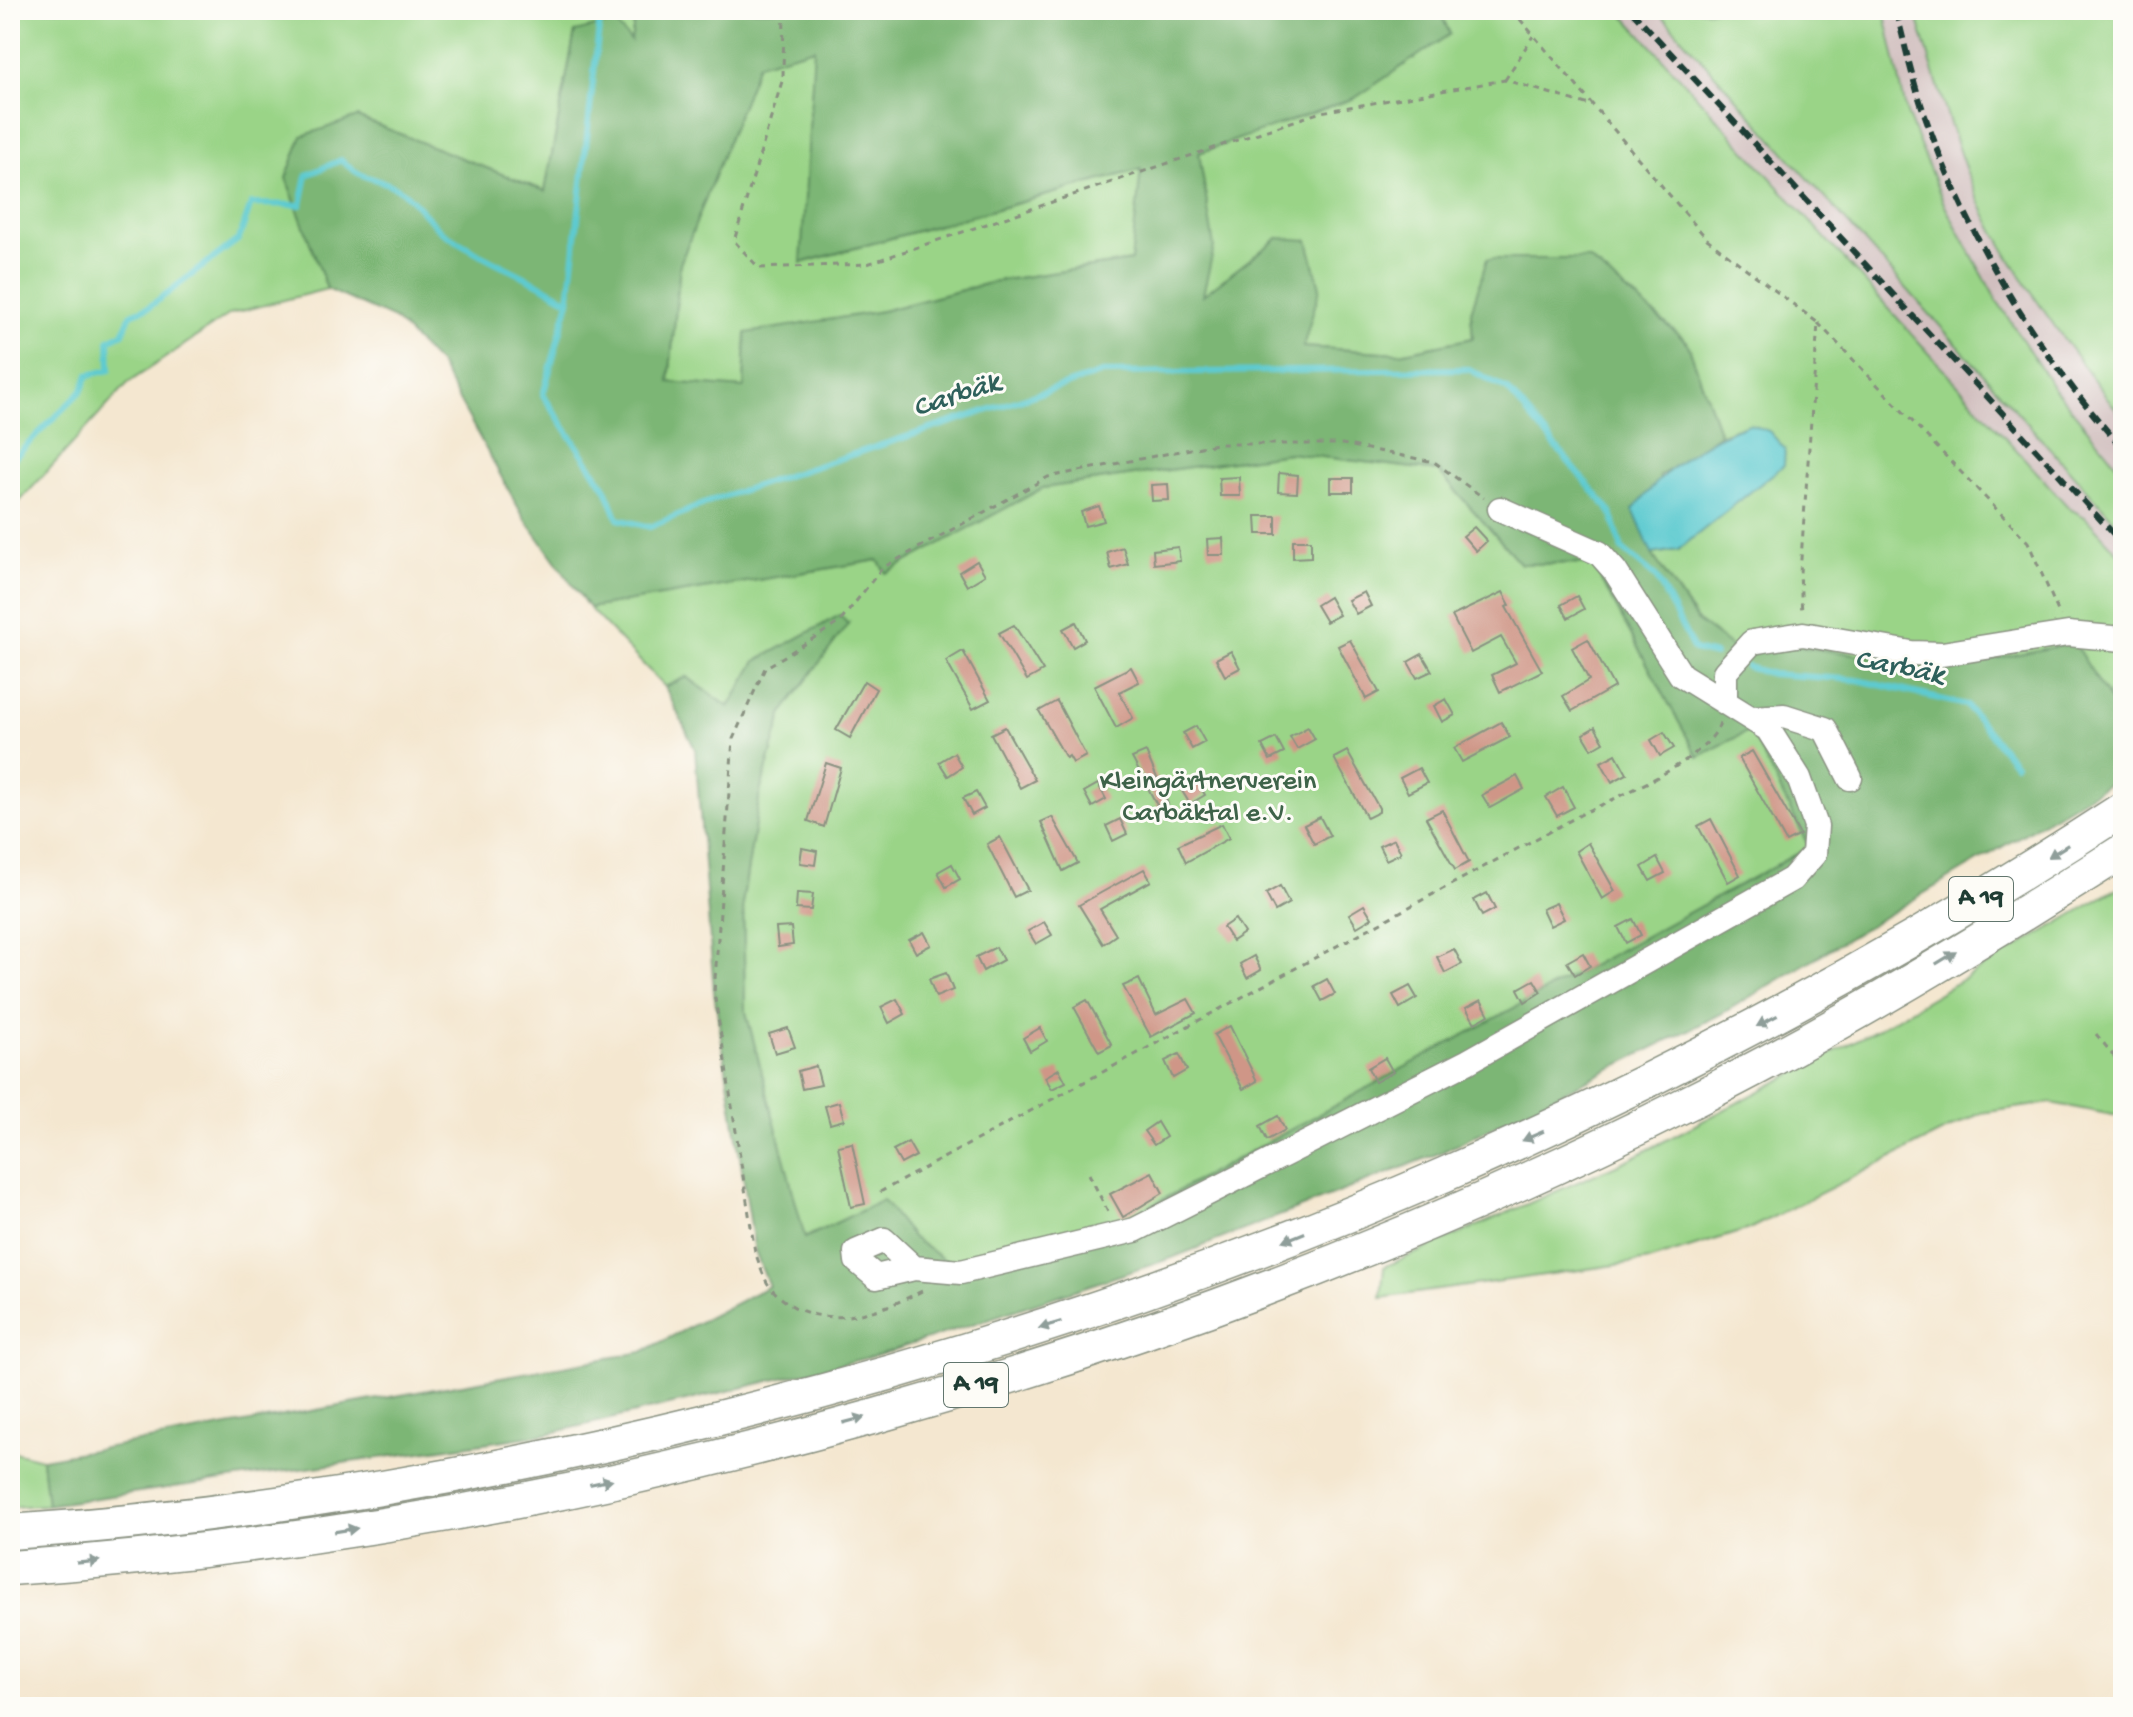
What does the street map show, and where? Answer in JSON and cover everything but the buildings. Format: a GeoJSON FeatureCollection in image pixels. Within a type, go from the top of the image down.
{"type":"FeatureCollection","features":[{"type":"Feature","properties":{"kind":"highway","name":"A 19"},"geometry":{"type":"LineString","coordinates":[[10,1532],[196,1514],[335,1496],[604,1446],[799,1398],[1100,1309],[1383,1202],[1604,1103],[1836,985],[2123,809]]}},
{"type":"Feature","properties":{"kind":"highway","name":"A 19"},"geometry":{"type":"LineString","coordinates":[[10,1568],[224,1548],[531,1497],[846,1422],[1129,1338],[1402,1234],[1680,1107],[1814,1036],[2123,851]]}},
{"type":"Feature","properties":{"kind":"lane"},"geometry":{"type":"LineString","coordinates":[[914,1268],[961,1272],[1135,1230],[1467,1062],[1792,879],[1814,854],[1816,826],[1799,778],[1768,729],[1725,699],[1681,675],[1615,571],[1599,553],[1500,509]]}},
{"type":"Feature","properties":{"kind":"lane"},"geometry":{"type":"LineString","coordinates":[[1725,699],[1725,672],[1752,642],[1803,634],[1911,653],[1942,654],[2068,634],[2123,639]]}},
{"type":"Feature","properties":{"kind":"lane"},"geometry":{"type":"LineString","coordinates":[[1753,718],[1784,716],[1825,729],[1850,778]]}},
{"type":"Feature","properties":{"kind":"path"},"geometry":{"type":"LineString","coordinates":[[784,10],[783,78],[734,241],[759,268],[867,264],[1321,112],[1505,80],[1593,106]]}},
{"type":"Feature","properties":{"kind":"path"},"geometry":{"type":"LineString","coordinates":[[1512,10],[1707,239],[1818,323],[2028,542],[2068,634]]}},
{"type":"Feature","properties":{"kind":"path"},"geometry":{"type":"LineString","coordinates":[[1505,80],[1533,35]]}},
{"type":"Feature","properties":{"kind":"path"},"geometry":{"type":"LineString","coordinates":[[1803,634],[1800,573],[1818,323]]}},
{"type":"Feature","properties":{"kind":"path"},"geometry":{"type":"LineString","coordinates":[[961,1272],[890,1307],[833,1318],[803,1311],[770,1286],[755,1252],[714,992],[733,739],[765,668],[840,622],[882,568],[1048,477],[1216,444],[1342,444],[1434,462],[1500,509]]}},
{"type":"Feature","properties":{"kind":"path"},"geometry":{"type":"LineString","coordinates":[[880,1192],[1554,829],[1687,762],[1717,731],[1725,699]]}},
{"type":"Feature","properties":{"kind":"path"},"geometry":{"type":"LineString","coordinates":[[2096,1034],[2123,1067]]}},
{"type":"Feature","properties":{"kind":"path"},"geometry":{"type":"LineString","coordinates":[[1089,1174],[1119,1234]]}},
{"type":"Feature","properties":{"kind":"shaded area"},"geometry":{"type":"Polygon","coordinates":[[[1619,10],[1657,10],[2123,530],[2123,558],[2085,517],[2070,509],[1619,10]]]}},
{"type":"Feature","properties":{"kind":"shaded area"},"geometry":{"type":"Polygon","coordinates":[[[1884,10],[1915,10],[1940,91],[2072,351],[2123,419],[2123,472],[2053,387],[1996,299],[1945,206],[1907,114],[1884,10]]]}},
{"type":"Feature","properties":{"kind":"green space"},"geometry":{"type":"Polygon","coordinates":[[[10,10],[636,10],[631,42],[575,32],[545,191],[357,117],[311,241],[327,289],[230,314],[128,383],[10,512],[10,10]]]}},
{"type":"Feature","properties":{"kind":"green space"},"geometry":{"type":"Polygon","coordinates":[[[636,10],[1439,10],[1450,34],[1355,98],[1199,153],[1214,247],[1203,295],[1278,238],[1308,240],[1320,288],[1303,347],[1400,353],[1473,338],[1471,312],[1487,259],[1589,259],[1687,342],[1720,434],[1660,476],[1652,554],[1697,621],[1745,657],[1778,644],[1954,667],[2074,643],[2123,722],[2123,775],[1721,1014],[1442,1152],[1172,1258],[879,1355],[547,1434],[47,1505],[42,1459],[642,1352],[769,1286],[755,1252],[714,992],[695,749],[665,687],[686,677],[729,707],[756,661],[840,615],[848,624],[783,712],[760,792],[743,898],[745,1008],[805,1238],[883,1200],[913,1238],[961,1272],[1125,1220],[1809,847],[1750,730],[1698,757],[1592,563],[1521,564],[1438,471],[1289,453],[1043,488],[886,573],[878,560],[589,608],[523,516],[439,364],[394,319],[327,289],[286,178],[302,136],[357,117],[545,191],[575,32],[614,22],[631,41],[636,10]],[[814,48],[758,64],[680,264],[669,382],[744,388],[746,333],[882,311],[997,281],[1131,261],[1141,169],[801,263],[814,48]]]}},
{"type":"Feature","properties":{"kind":"green space"},"geometry":{"type":"Polygon","coordinates":[[[1439,10],[1619,10],[2070,509],[2085,517],[2123,558],[2123,722],[2074,643],[1954,667],[1778,644],[1745,657],[1697,620],[1652,554],[1679,550],[1749,424],[1720,434],[1687,341],[1589,259],[1488,259],[1471,312],[1473,338],[1400,353],[1302,347],[1320,288],[1278,238],[1203,296],[1199,153],[1355,97],[1450,34],[1439,10]]]}},
{"type":"Feature","properties":{"kind":"green space"},"geometry":{"type":"Polygon","coordinates":[[[1657,10],[1884,10],[1907,114],[1945,206],[1996,299],[2053,387],[2123,472],[2123,530],[1657,10]]]}},
{"type":"Feature","properties":{"kind":"green space"},"geometry":{"type":"Polygon","coordinates":[[[1915,10],[2123,10],[2123,419],[2038,303],[1983,210],[1954,137],[1915,10]]]}},
{"type":"Feature","properties":{"kind":"green space"},"geometry":{"type":"Polygon","coordinates":[[[814,48],[802,263],[1142,169],[1131,261],[997,281],[882,311],[746,334],[744,388],[669,383],[680,264],[757,64],[814,48]]]}},
{"type":"Feature","properties":{"kind":"green space","name":"Kleingärtnerverein Carbäktal e.V."},"geometry":{"type":"Polygon","coordinates":[[[1289,453],[1438,471],[1521,564],[1592,563],[1698,757],[1750,730],[1810,847],[1125,1220],[961,1272],[913,1238],[883,1201],[804,1238],[745,1008],[743,898],[760,792],[783,712],[848,623],[757,661],[729,707],[687,677],[665,687],[589,608],[879,560],[886,573],[1042,488],[1289,453]]]}},
{"type":"Feature","properties":{"kind":"green space"},"geometry":{"type":"Polygon","coordinates":[[[2123,885],[2123,1117],[2051,1103],[1981,1113],[1749,1229],[1651,1260],[1381,1298],[1384,1267],[1632,1158],[1876,1030],[2123,885]]]}},
{"type":"Feature","properties":{"kind":"green space"},"geometry":{"type":"Polygon","coordinates":[[[10,1451],[42,1459],[47,1505],[10,1507],[10,1451]]]}},
{"type":"Feature","properties":{"kind":"water"},"geometry":{"type":"Polygon","coordinates":[[[1749,424],[1769,431],[1785,449],[1784,465],[1678,550],[1652,554],[1633,510],[1657,482],[1684,458],[1715,439],[1749,424]]]}},
{"type":"Feature","properties":{"kind":"waterway","name":"Carbäk"},"geometry":{"type":"LineString","coordinates":[[596,10],[600,18],[569,301],[543,395],[606,489],[618,519],[650,527],[713,500],[1102,373],[1469,369],[1508,390],[1611,512],[1622,549],[1656,577],[1694,650],[1715,655]]}},
{"type":"Feature","properties":{"kind":"waterway"},"geometry":{"type":"LineString","coordinates":[[10,462],[82,390],[88,375],[110,370],[109,340],[123,333],[131,314],[149,307],[239,239],[251,204],[301,205],[307,175],[341,160],[363,175],[402,191],[438,228],[459,243],[569,301]]}},
{"type":"Feature","properties":{"kind":"waterway","name":"Carbäk"},"geometry":{"type":"LineString","coordinates":[[1747,667],[1772,674],[1858,680],[1966,705],[2015,764]]}},
{"type":"Feature","properties":{"kind":"railway"},"geometry":{"type":"LineString","coordinates":[[1631,10],[2123,544]]}},
{"type":"Feature","properties":{"kind":"railway"},"geometry":{"type":"LineString","coordinates":[[1896,10],[1921,104],[1938,151],[1980,243],[2031,330],[2123,449]]}}]}
